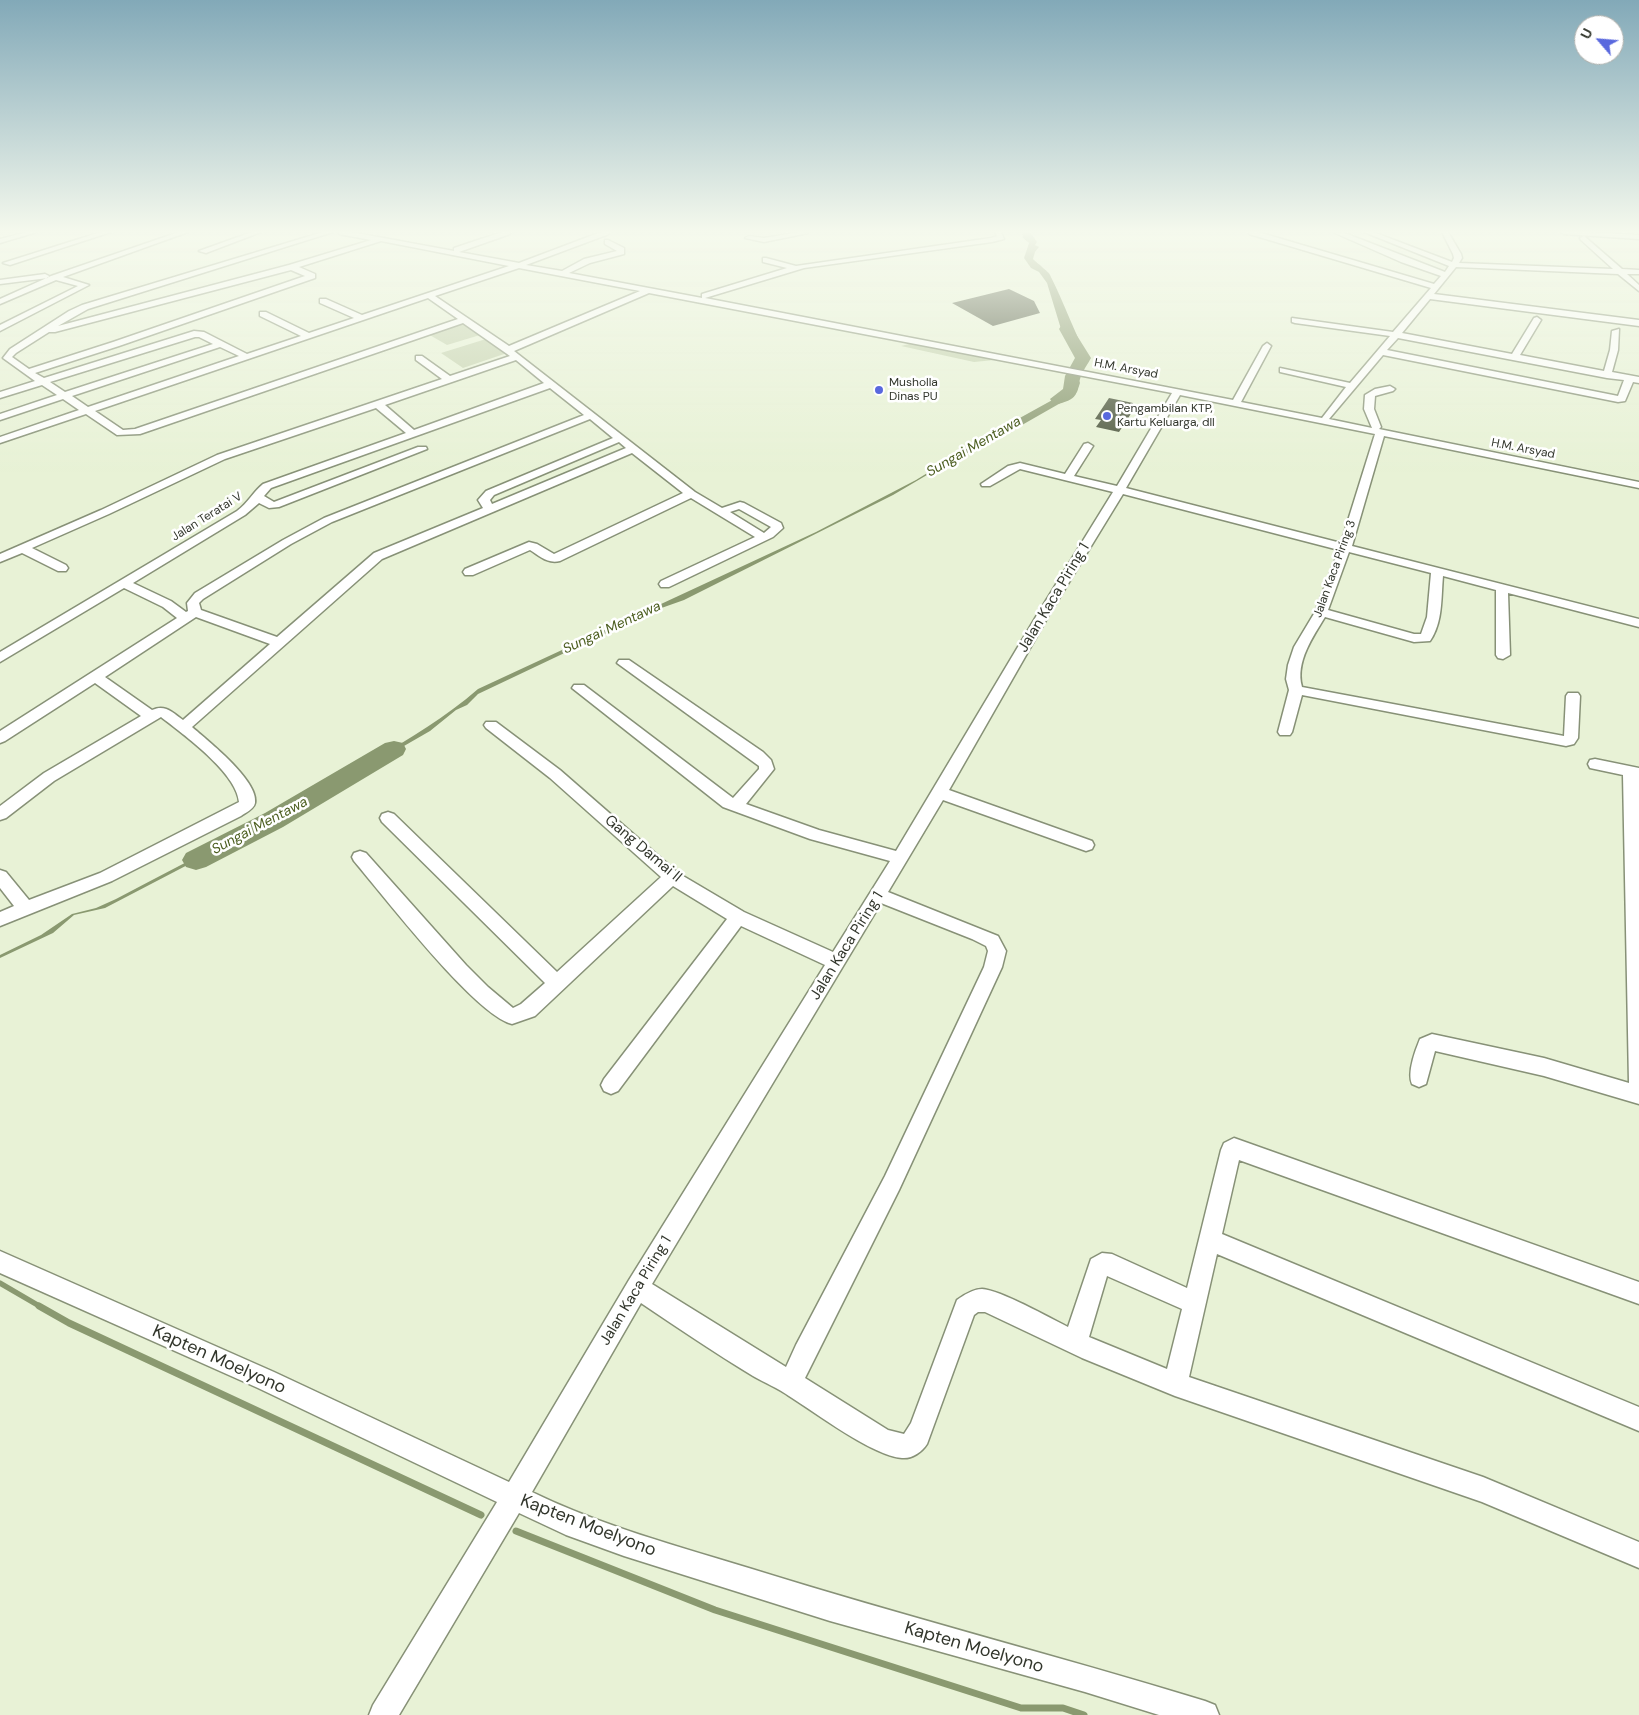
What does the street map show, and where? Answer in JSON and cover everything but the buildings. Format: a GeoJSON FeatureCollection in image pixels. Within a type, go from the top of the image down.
{"type":"FeatureCollection","features":[{"type":"Feature","properties":{"kind":"street"},"geometry":{"type":"LineString","coordinates":[[0,328],[32,312]]}},
{"type":"Feature","properties":{"kind":"street"},"geometry":{"type":"LineString","coordinates":[[76,312],[13,351],[7,358],[121,433],[136,432],[463,320]]}},
{"type":"Feature","properties":{"kind":"street"},"geometry":{"type":"LineString","coordinates":[[41,333],[121,312]]}},
{"type":"Feature","properties":{"kind":"street"},"geometry":{"type":"LineString","coordinates":[[28,372],[208,312]]}},
{"type":"Feature","properties":{"kind":"street"},"geometry":{"type":"LineString","coordinates":[[348,312],[362,318]]}},
{"type":"Feature","properties":{"kind":"street"},"geometry":{"type":"LineString","coordinates":[[0,440],[379,312]]}},
{"type":"Feature","properties":{"kind":"street"},"geometry":{"type":"LineString","coordinates":[[452,312],[512,354],[691,494],[763,537]]}},
{"type":"Feature","properties":{"kind":"street"},"geometry":{"type":"LineString","coordinates":[[0,558],[105,512],[213,461],[449,380],[512,354],[602,312]]}},
{"type":"Feature","properties":{"kind":"street","name":"H.M. Arsyad"},"geometry":{"type":"LineString","coordinates":[[777,312],[1237,401],[1326,416],[1378,430]]}},
{"type":"Feature","properties":{"kind":"street","name":"H.M. Arsyad"},"geometry":{"type":"LineString","coordinates":[[786,312],[1067,368]]}},
{"type":"Feature","properties":{"kind":"street"},"geometry":{"type":"LineString","coordinates":[[1378,430],[1354,404],[1352,386],[1415,312]]}},
{"type":"Feature","properties":{"kind":"street"},"geometry":{"type":"LineString","coordinates":[[1553,312],[1639,323]]}},
{"type":"Feature","properties":{"kind":"street"},"geometry":{"type":"LineString","coordinates":[[8,314],[24,316]]}},
{"type":"Feature","properties":{"kind":"street"},"geometry":{"type":"LineString","coordinates":[[263,314],[309,336]]}},
{"type":"Feature","properties":{"kind":"street"},"geometry":{"type":"LineString","coordinates":[[1295,320],[1398,334],[1639,380]]}},
{"type":"Feature","properties":{"kind":"street"},"geometry":{"type":"LineString","coordinates":[[1514,357],[1537,320]]}},
{"type":"Feature","properties":{"kind":"street"},"geometry":{"type":"LineString","coordinates":[[1607,374],[1614,350],[1616,331]]}},
{"type":"Feature","properties":{"kind":"street"},"geometry":{"type":"LineString","coordinates":[[0,395],[194,334],[201,334],[247,357]]}},
{"type":"Feature","properties":{"kind":"street"},"geometry":{"type":"LineString","coordinates":[[0,417],[221,344]]}},
{"type":"Feature","properties":{"kind":"street"},"geometry":{"type":"LineString","coordinates":[[1237,401],[1267,346]]}},
{"type":"Feature","properties":{"kind":"street"},"geometry":{"type":"LineString","coordinates":[[1382,352],[1618,399],[1622,399],[1629,379]]}},
{"type":"Feature","properties":{"kind":"street"},"geometry":{"type":"LineString","coordinates":[[419,358],[449,380]]}},
{"type":"Feature","properties":{"kind":"street"},"geometry":{"type":"LineString","coordinates":[[1284,370],[1352,386]]}},
{"type":"Feature","properties":{"kind":"street","name":"H.M. Arsyad"},"geometry":{"type":"LineString","coordinates":[[1085,371],[1177,392],[1378,430],[1639,485]]}},
{"type":"Feature","properties":{"kind":"street","name":"Jalan Teratai V"},"geometry":{"type":"LineString","coordinates":[[0,658],[126,584],[241,513],[253,504],[261,491],[268,486],[412,432],[551,384]]}},
{"type":"Feature","properties":{"kind":"street"},"geometry":{"type":"LineString","coordinates":[[1326,416],[1378,391],[1390,389]]}},
{"type":"Feature","properties":{"kind":"street","name":"Jalan Kaca Piring 1"},"geometry":{"type":"LineString","coordinates":[[383,1715],[514,1498],[637,1288],[940,793],[1043,615],[1120,490],[1177,392]]}},
{"type":"Feature","properties":{"kind":"street"},"geometry":{"type":"LineString","coordinates":[[378,404],[412,432]]}},
{"type":"Feature","properties":{"kind":"street"},"geometry":{"type":"LineString","coordinates":[[0,738],[191,615],[193,603],[200,596],[287,542],[319,525],[592,415]]}},
{"type":"Feature","properties":{"kind":"street","name":"Jalan Kaca Piring 3"},"geometry":{"type":"LineString","coordinates":[[1285,732],[1296,690],[1293,679],[1295,665],[1301,647],[1321,612],[1345,548],[1378,430]]}},
{"type":"Feature","properties":{"kind":"street"},"geometry":{"type":"LineString","coordinates":[[489,509],[484,500],[490,493],[621,438]]}},
{"type":"Feature","properties":{"kind":"street"},"geometry":{"type":"LineString","coordinates":[[1068,477],[1088,446]]}},
{"type":"Feature","properties":{"kind":"street"},"geometry":{"type":"LineString","coordinates":[[183,728],[378,556],[634,448]]}},
{"type":"Feature","properties":{"kind":"street"},"geometry":{"type":"LineString","coordinates":[[258,497],[270,505],[274,505],[422,449]]}},
{"type":"Feature","properties":{"kind":"street","name":"H.M. Arsyad"},"geometry":{"type":"LineString","coordinates":[[1487,452],[1639,480]]}},
{"type":"Feature","properties":{"kind":"street"},"geometry":{"type":"LineString","coordinates":[[986,484],[1015,466],[1068,477],[1639,623]]}},
{"type":"Feature","properties":{"kind":"street"},"geometry":{"type":"LineString","coordinates":[[469,572],[529,546],[533,546],[548,558],[556,558],[691,494]]}},
{"type":"Feature","properties":{"kind":"street"},"geometry":{"type":"LineString","coordinates":[[665,584],[763,537],[775,530],[778,525],[740,505],[720,512]]}},
{"type":"Feature","properties":{"kind":"street"},"geometry":{"type":"LineString","coordinates":[[22,548],[62,568]]}},
{"type":"Feature","properties":{"kind":"street"},"geometry":{"type":"LineString","coordinates":[[1321,612],[1414,638],[1425,638],[1428,636],[1432,623],[1437,572]]}},
{"type":"Feature","properties":{"kind":"street"},"geometry":{"type":"LineString","coordinates":[[126,584],[191,615],[281,642]]}},
{"type":"Feature","properties":{"kind":"street"},"geometry":{"type":"LineString","coordinates":[[1502,588],[1503,655]]}},
{"type":"Feature","properties":{"kind":"street"},"geometry":{"type":"LineString","coordinates":[[624,663],[758,756],[766,764],[765,772],[735,806]]}},
{"type":"Feature","properties":{"kind":"street"},"geometry":{"type":"LineString","coordinates":[[96,677],[151,716]]}},
{"type":"Feature","properties":{"kind":"street"},"geometry":{"type":"LineString","coordinates":[[579,688],[720,798],[735,806],[816,835],[900,858]]}},
{"type":"Feature","properties":{"kind":"street"},"geometry":{"type":"LineString","coordinates":[[1296,690],[1566,741],[1569,741],[1571,738],[1572,696]]}},
{"type":"Feature","properties":{"kind":"street"},"geometry":{"type":"LineString","coordinates":[[0,814],[48,777],[151,716],[163,712],[222,762],[245,790],[248,798],[247,804],[235,812],[106,877],[0,919]]}},
{"type":"Feature","properties":{"kind":"street","name":"Gang Damai II"},"geometry":{"type":"LineString","coordinates":[[491,725],[556,774],[672,877],[738,917],[837,962]]}},
{"type":"Feature","properties":{"kind":"street"},"geometry":{"type":"LineString","coordinates":[[1419,1078],[1427,1045],[1432,1042],[1544,1067],[1639,1095],[1634,772],[1595,764]]}},
{"type":"Feature","properties":{"kind":"street"},"geometry":{"type":"LineString","coordinates":[[940,793],[1086,845]]}},
{"type":"Feature","properties":{"kind":"street"},"geometry":{"type":"LineString","coordinates":[[388,818],[557,983]]}},
{"type":"Feature","properties":{"kind":"street"},"geometry":{"type":"LineString","coordinates":[[360,857],[476,988],[511,1017],[519,1015],[557,983],[672,877]]}},
{"type":"Feature","properties":{"kind":"street"},"geometry":{"type":"LineString","coordinates":[[0,876],[25,908]]}},
{"type":"Feature","properties":{"kind":"street"},"geometry":{"type":"LineString","coordinates":[[791,1383],[804,1353],[892,1183],[993,967],[998,951],[992,941],[978,934],[878,895]]}},
{"type":"Feature","properties":{"kind":"street"},"geometry":{"type":"LineString","coordinates":[[611,1085],[738,917]]}},
{"type":"Feature","properties":{"kind":"street"},"geometry":{"type":"LineString","coordinates":[[1175,1384],[1230,1150],[1234,1148],[1639,1293]]}},
{"type":"Feature","properties":{"kind":"street"},"geometry":{"type":"LineString","coordinates":[[1210,1240],[1639,1419]]}},
{"type":"Feature","properties":{"kind":"street","name":"Kapten Moelyono"},"geometry":{"type":"LineString","coordinates":[[0,1262],[275,1385],[566,1522],[633,1546],[830,1607],[1085,1678],[1205,1715]]}},
{"type":"Feature","properties":{"kind":"street"},"geometry":{"type":"LineString","coordinates":[[1075,1343],[1099,1267],[1102,1264],[1112,1265],[1195,1303]]}},
{"type":"Feature","properties":{"kind":"street"},"geometry":{"type":"LineString","coordinates":[[637,1288],[762,1368],[791,1383],[880,1439],[895,1445],[908,1446],[916,1442],[965,1308],[973,1301],[982,1299],[994,1303],[1075,1343],[1175,1384],[1483,1490],[1639,1555]]}},
{"type":"Feature","properties":{"kind":"shaded area"},"geometry":{"type":"Polygon","coordinates":[[[463,323],[480,335],[447,345],[428,334],[463,323]]]}},
{"type":"Feature","properties":{"kind":"shaded area"},"geometry":{"type":"Polygon","coordinates":[[[486,339],[507,353],[463,368],[441,353],[486,339]]]}},
{"type":"Feature","properties":{"kind":"shaded area"},"geometry":{"type":"Polygon","coordinates":[[[917,342],[1004,359],[974,362],[901,346],[917,342]]]}},
{"type":"Feature","properties":{"kind":"water"},"geometry":{"type":"Polygon","coordinates":[[[1056,312],[1067,312],[1089,362],[1078,360],[1061,329],[1056,312]]]}},
{"type":"Feature","properties":{"kind":"water","name":"Sungai Mentawa"},"geometry":{"type":"Polygon","coordinates":[[[1067,371],[1080,374],[1077,392],[1015,429],[949,462],[893,495],[684,600],[653,611],[478,694],[467,705],[456,710],[430,731],[286,814],[277,823],[245,835],[105,908],[74,915],[53,933],[0,958],[0,955],[41,935],[72,914],[96,908],[116,899],[343,779],[428,727],[478,689],[816,532],[916,480],[989,435],[1065,393],[1067,371]]]}},
{"type":"Feature","properties":{"kind":"waterway","name":"Sungai Mentawa"},"geometry":{"type":"LineString","coordinates":[[1058,399],[1071,391],[1073,376],[1083,358],[1066,329]]}},
{"type":"Feature","properties":{"kind":"waterway","name":"Sungai Mentawa"},"geometry":{"type":"LineString","coordinates":[[196,860],[274,820],[394,749]]}},
{"type":"Feature","properties":{"kind":"waterway"},"geometry":{"type":"LineString","coordinates":[[0,1283],[41,1307]]}},
{"type":"Feature","properties":{"kind":"waterway"},"geometry":{"type":"LineString","coordinates":[[39,1306],[69,1323],[481,1515]]}},
{"type":"Feature","properties":{"kind":"waterway"},"geometry":{"type":"LineString","coordinates":[[516,1531],[715,1610],[1021,1708],[1063,1708],[1084,1715]]}},
{"type":"Feature","properties":{"kind":"place","name":"Musholla Dinas PU"},"geometry":{"type":"Point","coordinates":[879,390]}},
{"type":"Feature","properties":{"kind":"place","name":"Pengambilan KTP, Kartu Keluarga, dll"},"geometry":{"type":"Point","coordinates":[1107,416]}}]}
